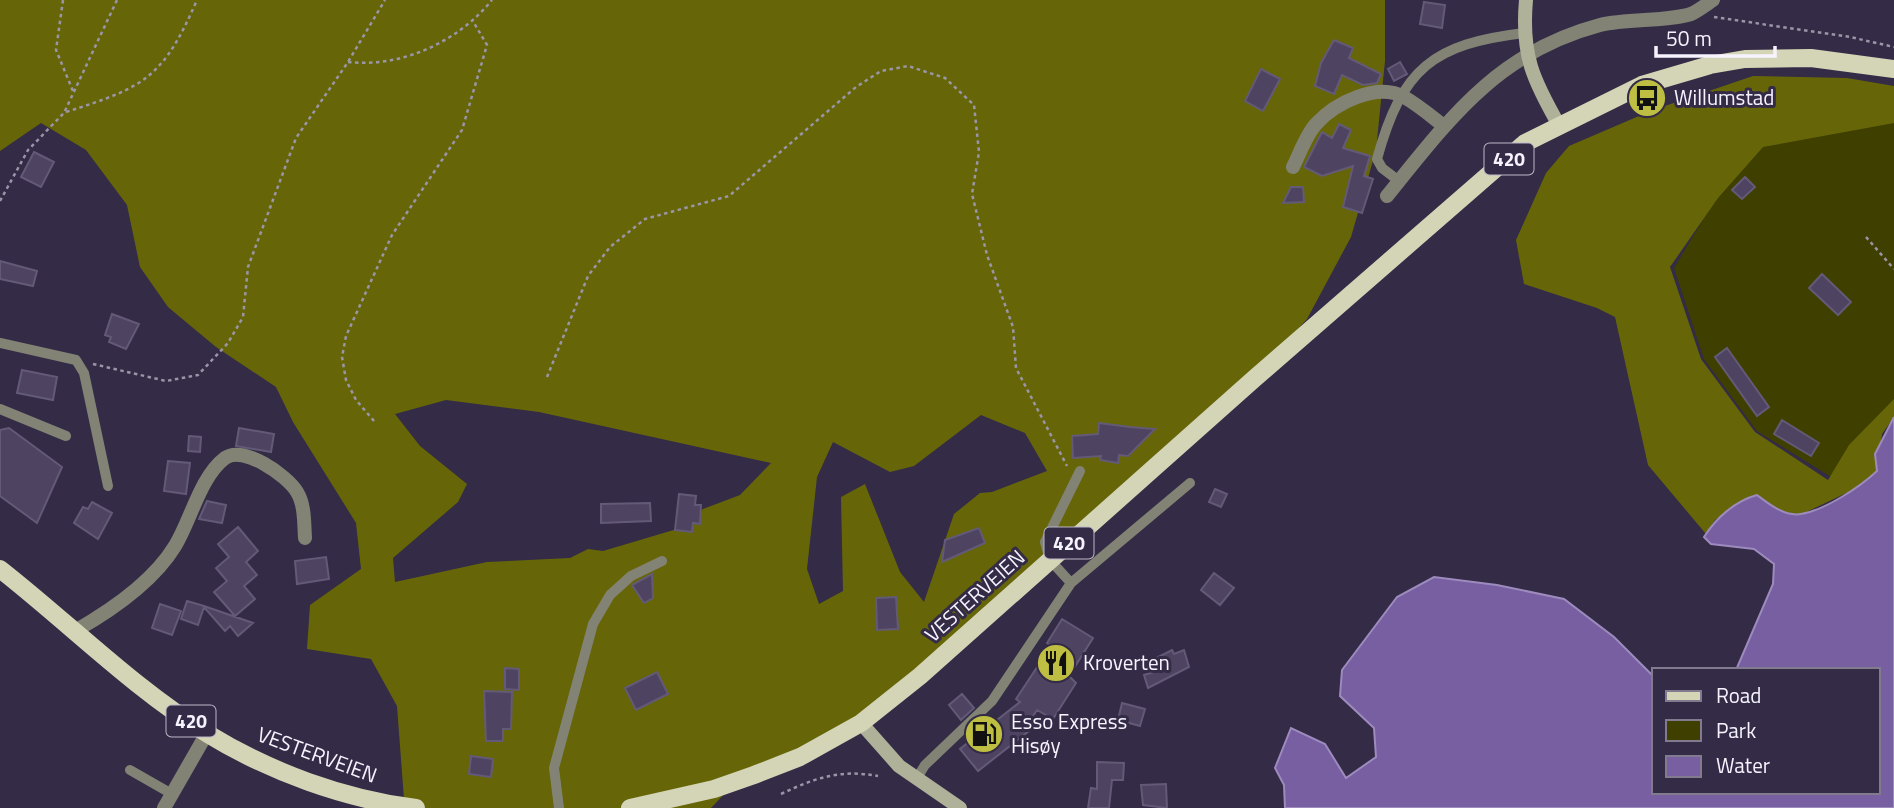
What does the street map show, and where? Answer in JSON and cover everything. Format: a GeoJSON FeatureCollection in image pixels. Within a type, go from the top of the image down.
{"type":"FeatureCollection","features":[{"type":"Feature","properties":{"kind":"main road"},"geometry":{"type":"LineString","coordinates":[[1526,0],[1526,56],[1538,87],[1560,127]]}},
{"type":"Feature","properties":{"kind":"main road","name":"VESTERVEIEN"},"geometry":{"type":"LineString","coordinates":[[630,808],[714,789],[744,778],[800,757],[861,723],[920,676],[1255,378],[1464,200],[1533,152],[1560,127],[1642,85],[1676,73],[1745,59],[1811,58],[1894,69]]}},
{"type":"Feature","properties":{"kind":"main road","name":"VESTERVEIEN"},"geometry":{"type":"LineString","coordinates":[[0,569],[207,733],[267,765],[334,790],[416,808]]}},
{"type":"Feature","properties":{"kind":"main road"},"geometry":{"type":"LineString","coordinates":[[861,723],[877,745],[953,806]]}},
{"type":"Feature","properties":{"kind":"street"},"geometry":{"type":"LineString","coordinates":[[1387,196],[1467,100],[1526,56],[1568,34],[1621,20],[1691,14],[1713,0]]}},
{"type":"Feature","properties":{"kind":"street"},"geometry":{"type":"LineString","coordinates":[[1293,167],[1314,126],[1326,114],[1353,99],[1381,90],[1402,96],[1444,125]]}},
{"type":"Feature","properties":{"kind":"street"},"geometry":{"type":"LineString","coordinates":[[75,631],[130,594],[161,567],[219,463],[229,456],[248,455],[296,490],[303,506],[305,538]]}},
{"type":"Feature","properties":{"kind":"street"},"geometry":{"type":"LineString","coordinates":[[164,808],[207,733]]}},
{"type":"Feature","properties":{"kind":"lane"},"geometry":{"type":"LineString","coordinates":[[1399,181],[1382,168],[1377,159],[1383,136],[1402,96],[1433,57],[1453,47],[1487,37],[1524,33]]}},
{"type":"Feature","properties":{"kind":"lane"},"geometry":{"type":"LineString","coordinates":[[0,342],[76,360],[84,373],[108,486]]}},
{"type":"Feature","properties":{"kind":"lane"},"geometry":{"type":"LineString","coordinates":[[0,410],[66,436]]}},
{"type":"Feature","properties":{"kind":"lane"},"geometry":{"type":"LineString","coordinates":[[1071,583],[1051,560],[1045,542],[1080,471]]}},
{"type":"Feature","properties":{"kind":"lane"},"geometry":{"type":"LineString","coordinates":[[917,778],[925,765],[992,701],[1071,583],[1191,483]]}},
{"type":"Feature","properties":{"kind":"lane"},"geometry":{"type":"LineString","coordinates":[[559,808],[554,768],[593,624],[610,595],[631,576],[662,561]]}},
{"type":"Feature","properties":{"kind":"lane"},"geometry":{"type":"LineString","coordinates":[[130,770],[172,794]]}},
{"type":"Feature","properties":{"kind":"path"},"geometry":{"type":"LineString","coordinates":[[63,0],[56,50],[74,92]]}},
{"type":"Feature","properties":{"kind":"path"},"geometry":{"type":"LineString","coordinates":[[0,201],[27,149],[64,113],[117,0]]}},
{"type":"Feature","properties":{"kind":"path"},"geometry":{"type":"LineString","coordinates":[[64,113],[123,94],[149,77],[180,39],[197,0]]}},
{"type":"Feature","properties":{"kind":"path"},"geometry":{"type":"LineString","coordinates":[[76,360],[166,381],[198,375],[228,343],[243,317],[248,267],[296,138],[348,62],[385,0]]}},
{"type":"Feature","properties":{"kind":"path"},"geometry":{"type":"LineString","coordinates":[[348,62],[368,64],[414,55],[474,23],[492,0]]}},
{"type":"Feature","properties":{"kind":"path"},"geometry":{"type":"LineString","coordinates":[[1691,14],[1850,37],[1894,47]]}},
{"type":"Feature","properties":{"kind":"path"},"geometry":{"type":"LineString","coordinates":[[374,421],[356,400],[346,380],[342,357],[345,336],[392,235],[462,130],[487,46],[474,23]]}},
{"type":"Feature","properties":{"kind":"path"},"geometry":{"type":"LineString","coordinates":[[547,377],[588,275],[610,247],[645,219],[729,195],[856,87],[881,71],[908,66],[945,78],[974,105],[979,152],[972,194],[987,255],[1013,327],[1016,368],[1076,481]]}},
{"type":"Feature","properties":{"kind":"path"},"geometry":{"type":"LineString","coordinates":[[1866,237],[1894,269]]}},
{"type":"Feature","properties":{"kind":"path"},"geometry":{"type":"LineString","coordinates":[[781,794],[812,779],[834,773],[855,771],[878,776]]}},
{"type":"Feature","properties":{"kind":"green space"},"geometry":{"type":"Polygon","coordinates":[[[1894,102],[1894,409],[1844,485],[1757,431],[1704,359],[1674,268],[1754,135],[1894,102]]]}},
{"type":"Feature","properties":{"kind":"shaded area"},"geometry":{"type":"Polygon","coordinates":[[[0,0],[1385,0],[1385,61],[1376,150],[1351,237],[1307,319],[1244,389],[963,631],[817,751],[730,788],[711,808],[416,808],[404,799],[397,706],[371,659],[307,649],[310,605],[361,569],[356,523],[293,422],[276,387],[216,347],[168,307],[140,267],[127,205],[86,150],[41,123],[0,151],[0,0]],[[446,400],[395,414],[420,446],[467,484],[458,502],[393,558],[395,582],[487,562],[570,558],[588,549],[603,551],[677,529],[703,509],[740,495],[771,463],[539,412],[446,400]],[[981,415],[914,466],[890,472],[833,442],[817,477],[807,569],[819,604],[843,591],[841,497],[865,484],[900,572],[924,602],[954,514],[980,493],[992,492],[1047,471],[1025,433],[981,415]]]}},
{"type":"Feature","properties":{"kind":"shaded area"},"geometry":{"type":"Polygon","coordinates":[[[1753,76],[1847,78],[1894,86],[1894,123],[1763,147],[1718,198],[1670,267],[1701,359],[1755,432],[1828,480],[1849,445],[1894,399],[1894,417],[1882,434],[1877,471],[1859,487],[1800,515],[1777,510],[1757,495],[1715,520],[1706,534],[1648,465],[1615,317],[1597,308],[1524,284],[1516,240],[1546,173],[1569,146],[1653,110],[1753,76]]]}},
{"type":"Feature","properties":{"kind":"water"},"geometry":{"type":"Polygon","coordinates":[[[1894,417],[1894,808],[1285,808],[1284,785],[1275,768],[1291,728],[1325,744],[1346,778],[1376,757],[1374,728],[1340,696],[1342,670],[1397,597],[1434,577],[1497,585],[1564,599],[1614,637],[1652,675],[1652,794],[1880,794],[1880,668],[1737,668],[1773,584],[1774,564],[1754,549],[1711,544],[1704,537],[1727,511],[1741,501],[1757,495],[1789,514],[1801,514],[1821,508],[1852,491],[1877,471],[1875,454],[1894,417]]]}},
{"type":"Feature","properties":{"kind":"building"},"geometry":{"type":"Polygon","coordinates":[[[1424,2],[1445,5],[1442,28],[1420,24],[1424,2]]]}},
{"type":"Feature","properties":{"kind":"building"},"geometry":{"type":"Polygon","coordinates":[[[1334,40],[1353,48],[1349,58],[1381,74],[1377,83],[1363,85],[1342,75],[1334,94],[1315,86],[1321,63],[1334,40]]]}},
{"type":"Feature","properties":{"kind":"building"},"geometry":{"type":"Polygon","coordinates":[[[1400,62],[1407,74],[1394,81],[1388,69],[1400,62]]]}},
{"type":"Feature","properties":{"kind":"building"},"geometry":{"type":"Polygon","coordinates":[[[1261,69],[1280,79],[1263,111],[1245,101],[1261,69]]]}},
{"type":"Feature","properties":{"kind":"building"},"geometry":{"type":"Polygon","coordinates":[[[1339,124],[1351,130],[1343,148],[1370,156],[1364,176],[1373,179],[1362,213],[1343,207],[1353,166],[1322,176],[1304,167],[1322,132],[1332,138],[1339,124]]]}},
{"type":"Feature","properties":{"kind":"building"},"geometry":{"type":"Polygon","coordinates":[[[34,152],[54,162],[41,187],[21,177],[34,152]]]}},
{"type":"Feature","properties":{"kind":"building"},"geometry":{"type":"Polygon","coordinates":[[[1745,177],[1755,187],[1742,199],[1732,190],[1745,177]]]}},
{"type":"Feature","properties":{"kind":"building"},"geometry":{"type":"Polygon","coordinates":[[[1291,187],[1303,187],[1304,202],[1283,203],[1291,187]]]}},
{"type":"Feature","properties":{"kind":"building"},"geometry":{"type":"Polygon","coordinates":[[[0,261],[37,271],[33,286],[0,279],[0,261]]]}},
{"type":"Feature","properties":{"kind":"building"},"geometry":{"type":"Polygon","coordinates":[[[1822,274],[1851,302],[1838,315],[1809,288],[1822,274]]]}},
{"type":"Feature","properties":{"kind":"building"},"geometry":{"type":"Polygon","coordinates":[[[112,314],[139,324],[126,349],[109,342],[111,337],[105,335],[112,314]]]}},
{"type":"Feature","properties":{"kind":"building"},"geometry":{"type":"Polygon","coordinates":[[[1727,348],[1769,407],[1757,416],[1715,357],[1727,348]]]}},
{"type":"Feature","properties":{"kind":"building"},"geometry":{"type":"Polygon","coordinates":[[[22,370],[57,377],[53,400],[17,393],[22,370]]]}},
{"type":"Feature","properties":{"kind":"building"},"geometry":{"type":"Polygon","coordinates":[[[1782,420],[1819,443],[1811,456],[1774,434],[1782,420]]]}},
{"type":"Feature","properties":{"kind":"building"},"geometry":{"type":"Polygon","coordinates":[[[1099,423],[1155,429],[1128,456],[1119,455],[1118,463],[1100,460],[1101,456],[1073,458],[1072,436],[1098,434],[1099,423]]]}},
{"type":"Feature","properties":{"kind":"building"},"geometry":{"type":"Polygon","coordinates":[[[9,428],[62,467],[37,523],[0,496],[0,430],[9,428]]]}},
{"type":"Feature","properties":{"kind":"building"},"geometry":{"type":"Polygon","coordinates":[[[239,428],[274,434],[271,452],[236,446],[239,428]]]}},
{"type":"Feature","properties":{"kind":"building"},"geometry":{"type":"Polygon","coordinates":[[[189,436],[201,437],[200,452],[188,451],[189,436]]]}},
{"type":"Feature","properties":{"kind":"building"},"geometry":{"type":"Polygon","coordinates":[[[168,461],[190,463],[186,494],[164,491],[168,461]]]}},
{"type":"Feature","properties":{"kind":"building"},"geometry":{"type":"Polygon","coordinates":[[[1215,489],[1227,494],[1221,507],[1209,502],[1215,489]]]}},
{"type":"Feature","properties":{"kind":"building"},"geometry":{"type":"Polygon","coordinates":[[[679,494],[696,496],[695,505],[701,505],[700,524],[693,523],[692,532],[675,530],[679,494]]]}},
{"type":"Feature","properties":{"kind":"building"},"geometry":{"type":"Polygon","coordinates":[[[207,501],[226,505],[222,523],[199,519],[207,501]]]}},
{"type":"Feature","properties":{"kind":"building"},"geometry":{"type":"Polygon","coordinates":[[[92,502],[112,513],[98,539],[74,523],[83,507],[88,509],[92,502]]]}},
{"type":"Feature","properties":{"kind":"building"},"geometry":{"type":"Polygon","coordinates":[[[650,503],[651,521],[601,523],[601,504],[650,503]]]}},
{"type":"Feature","properties":{"kind":"building"},"geometry":{"type":"Polygon","coordinates":[[[238,527],[258,551],[246,562],[257,575],[244,586],[255,599],[235,616],[214,592],[227,581],[216,568],[229,557],[218,544],[238,527]]]}},
{"type":"Feature","properties":{"kind":"building"},"geometry":{"type":"Polygon","coordinates":[[[979,528],[985,543],[942,562],[945,540],[979,528]]]}},
{"type":"Feature","properties":{"kind":"building"},"geometry":{"type":"Polygon","coordinates":[[[326,557],[329,579],[297,584],[295,561],[326,557]]]}},
{"type":"Feature","properties":{"kind":"building"},"geometry":{"type":"Polygon","coordinates":[[[1214,573],[1234,588],[1220,605],[1201,590],[1214,573]]]}},
{"type":"Feature","properties":{"kind":"building"},"geometry":{"type":"Polygon","coordinates":[[[652,574],[653,598],[644,603],[632,585],[652,574]]]}},
{"type":"Feature","properties":{"kind":"building"},"geometry":{"type":"Polygon","coordinates":[[[896,597],[898,629],[877,630],[876,598],[896,597]]]}},
{"type":"Feature","properties":{"kind":"building"},"geometry":{"type":"Polygon","coordinates":[[[187,601],[253,623],[238,636],[230,626],[225,631],[204,607],[198,625],[181,619],[187,601]]]}},
{"type":"Feature","properties":{"kind":"building"},"geometry":{"type":"Polygon","coordinates":[[[160,604],[181,611],[172,635],[152,628],[160,604]]]}},
{"type":"Feature","properties":{"kind":"building"},"geometry":{"type":"Polygon","coordinates":[[[1062,619],[1093,638],[1069,676],[1076,683],[1053,719],[1037,710],[1026,727],[1029,731],[978,771],[960,749],[975,737],[971,732],[983,720],[988,727],[1020,702],[1016,699],[1051,646],[1047,643],[1062,619]]]}},
{"type":"Feature","properties":{"kind":"building"},"geometry":{"type":"Polygon","coordinates":[[[1172,650],[1174,654],[1184,650],[1189,667],[1148,688],[1144,675],[1154,672],[1150,661],[1172,650]]]}},
{"type":"Feature","properties":{"kind":"building"},"geometry":{"type":"Polygon","coordinates":[[[505,668],[519,669],[519,690],[505,689],[505,668]]]}},
{"type":"Feature","properties":{"kind":"building"},"geometry":{"type":"Polygon","coordinates":[[[657,672],[668,694],[636,710],[625,688],[657,672]]]}},
{"type":"Feature","properties":{"kind":"building"},"geometry":{"type":"Polygon","coordinates":[[[484,691],[512,692],[511,729],[503,729],[503,741],[486,741],[484,691]]]}},
{"type":"Feature","properties":{"kind":"building"},"geometry":{"type":"Polygon","coordinates":[[[962,694],[974,708],[961,720],[949,705],[962,694]]]}},
{"type":"Feature","properties":{"kind":"building"},"geometry":{"type":"Polygon","coordinates":[[[1122,703],[1145,709],[1140,726],[1118,720],[1122,703]]]}},
{"type":"Feature","properties":{"kind":"building"},"geometry":{"type":"Polygon","coordinates":[[[471,756],[493,759],[491,777],[469,774],[471,756]]]}},
{"type":"Feature","properties":{"kind":"building"},"geometry":{"type":"Polygon","coordinates":[[[1097,762],[1124,763],[1123,780],[1112,780],[1109,808],[1088,808],[1091,788],[1097,789],[1097,762]]]}},
{"type":"Feature","properties":{"kind":"building"},"geometry":{"type":"Polygon","coordinates":[[[1166,784],[1167,808],[1143,805],[1141,785],[1166,784]]]}},
{"type":"Feature","properties":{"kind":"place","name":"Willumstad"},"geometry":{"type":"Point","coordinates":[1647,98]}},
{"type":"Feature","properties":{"kind":"place","name":"Kroverten"},"geometry":{"type":"Point","coordinates":[1056,663]}},
{"type":"Feature","properties":{"kind":"place","name":"Esso Express Hisøy"},"geometry":{"type":"Point","coordinates":[984,734]}}]}
